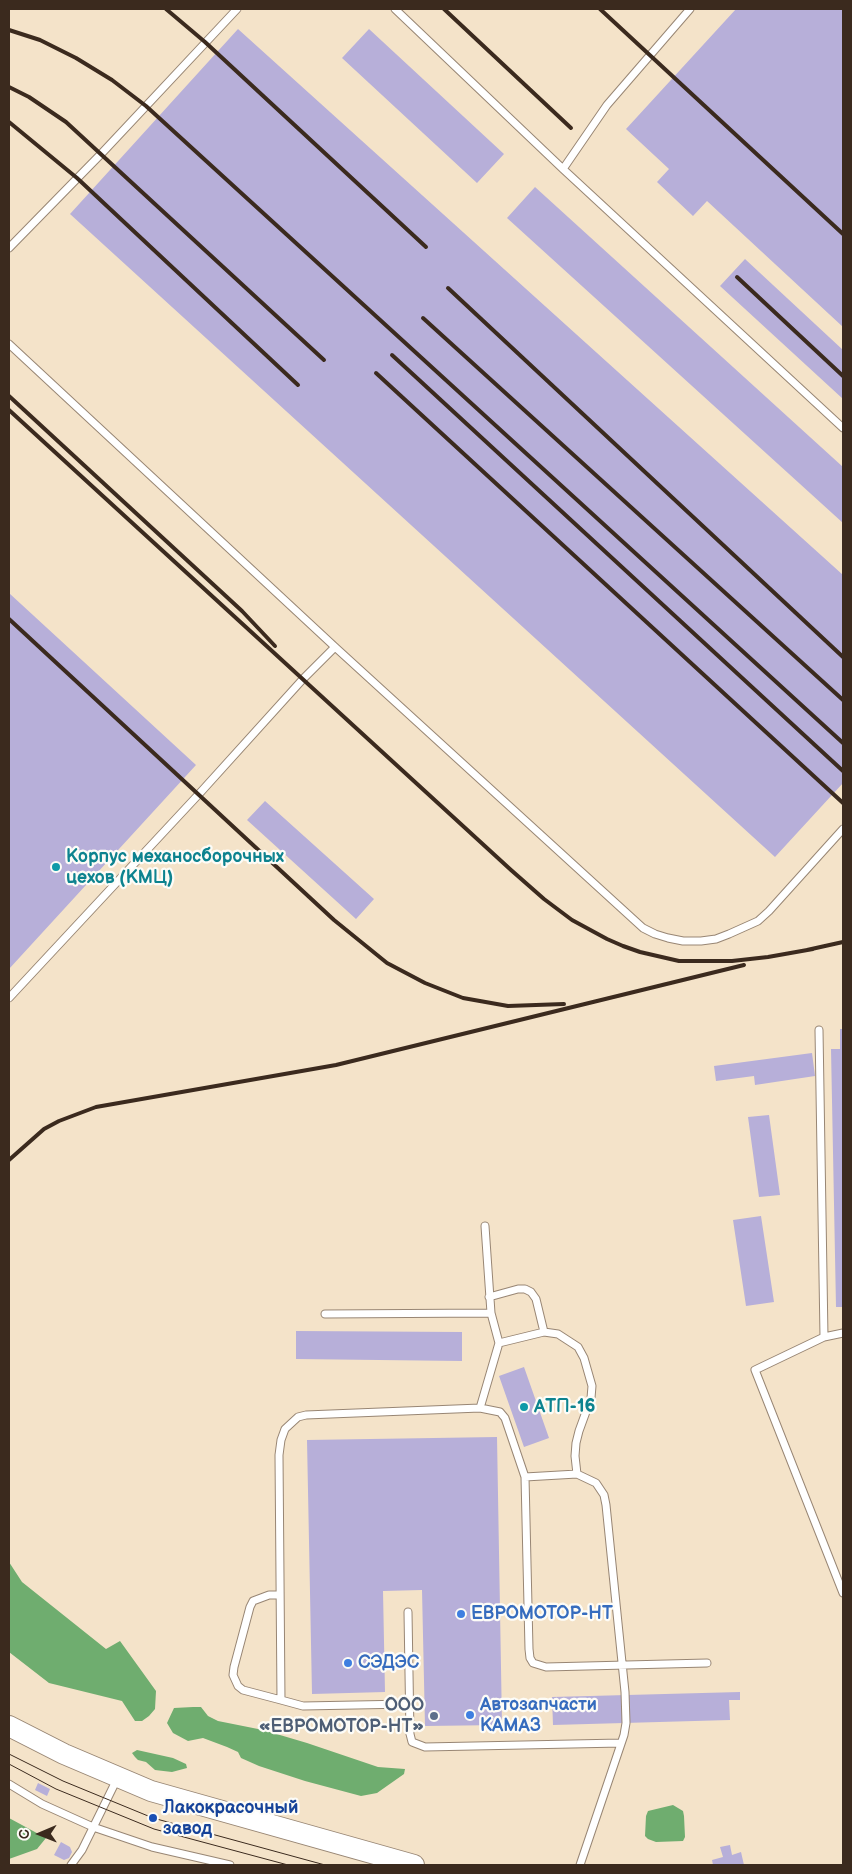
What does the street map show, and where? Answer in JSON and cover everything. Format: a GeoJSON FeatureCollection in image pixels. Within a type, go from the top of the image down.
{"type":"FeatureCollection","features":[{"type":"Feature","properties":{"kind":"main road"},"geometry":{"type":"LineString","coordinates":[[9,1726],[64,1754],[151,1791],[414,1865]]}},
{"type":"Feature","properties":{"kind":"lane"},"geometry":{"type":"LineString","coordinates":[[9,248],[238,9]]}},
{"type":"Feature","properties":{"kind":"lane"},"geometry":{"type":"LineString","coordinates":[[395,9],[563,169],[843,428]]}},
{"type":"Feature","properties":{"kind":"lane"},"geometry":{"type":"LineString","coordinates":[[563,169],[607,105],[690,9]]}},
{"type":"Feature","properties":{"kind":"lane"},"geometry":{"type":"LineString","coordinates":[[9,344],[335,647],[519,813],[633,920],[655,934],[684,941],[701,941],[722,937],[758,921],[843,829]]}},
{"type":"Feature","properties":{"kind":"lane"},"geometry":{"type":"LineString","coordinates":[[9,998],[303,679],[335,647]]}},
{"type":"Feature","properties":{"kind":"lane"},"geometry":{"type":"LineString","coordinates":[[819,1030],[824,1337]]}},
{"type":"Feature","properties":{"kind":"lane"},"geometry":{"type":"LineString","coordinates":[[480,1408],[499,1343],[489,1297],[485,1226]]}},
{"type":"Feature","properties":{"kind":"lane"},"geometry":{"type":"LineString","coordinates":[[489,1297],[518,1289],[525,1289],[531,1292],[536,1299],[544,1332]]}},
{"type":"Feature","properties":{"kind":"lane"},"geometry":{"type":"LineString","coordinates":[[325,1314],[491,1313]]}},
{"type":"Feature","properties":{"kind":"lane"},"geometry":{"type":"LineString","coordinates":[[499,1343],[544,1332],[558,1334],[578,1347],[584,1358],[590,1380],[591,1398],[576,1443],[577,1474]]}},
{"type":"Feature","properties":{"kind":"lane"},"geometry":{"type":"LineString","coordinates":[[843,1332],[824,1337],[755,1370],[843,1593]]}},
{"type":"Feature","properties":{"kind":"lane"},"geometry":{"type":"LineString","coordinates":[[281,1700],[281,1440],[285,1429],[298,1417],[306,1415],[480,1408],[500,1412],[505,1418],[525,1476],[530,1658],[534,1663],[546,1667],[707,1663]]}},
{"type":"Feature","properties":{"kind":"lane"},"geometry":{"type":"LineString","coordinates":[[525,1476],[577,1474],[596,1483],[604,1495],[626,1723],[580,1865]]}},
{"type":"Feature","properties":{"kind":"lane"},"geometry":{"type":"LineString","coordinates":[[280,1595],[269,1595],[253,1601],[250,1607],[234,1668],[234,1676],[238,1686],[243,1690],[304,1706],[409,1704]]}},
{"type":"Feature","properties":{"kind":"lane"},"geometry":{"type":"LineString","coordinates":[[408,1612],[409,1704],[412,1742],[425,1747],[621,1743]]}},
{"type":"Feature","properties":{"kind":"lane"},"geometry":{"type":"LineString","coordinates":[[71,1865],[93,1827],[118,1777]]}},
{"type":"Feature","properties":{"kind":"lane"},"geometry":{"type":"LineString","coordinates":[[9,1784],[42,1804],[93,1827],[152,1847],[230,1865]]}},
{"type":"Feature","properties":{"kind":"green space"},"geometry":{"type":"Polygon","coordinates":[[[9,1562],[22,1582],[106,1649],[120,1641],[156,1691],[155,1709],[149,1716],[142,1721],[135,1721],[122,1701],[49,1683],[9,1652],[9,1562]]]}},
{"type":"Feature","properties":{"kind":"green space"},"geometry":{"type":"Polygon","coordinates":[[[201,1707],[208,1716],[218,1721],[263,1730],[378,1767],[405,1769],[404,1774],[377,1793],[361,1796],[259,1766],[241,1758],[238,1752],[203,1738],[188,1741],[173,1733],[167,1723],[174,1708],[201,1707]]]}},
{"type":"Feature","properties":{"kind":"green space"},"geometry":{"type":"Polygon","coordinates":[[[137,1750],[173,1758],[186,1764],[187,1768],[172,1772],[155,1770],[146,1762],[135,1757],[132,1753],[137,1750]]]}},
{"type":"Feature","properties":{"kind":"green space"},"geometry":{"type":"Polygon","coordinates":[[[673,1805],[683,1811],[685,1837],[683,1841],[656,1842],[648,1839],[645,1836],[648,1811],[673,1805]]]}},
{"type":"Feature","properties":{"kind":"green space"},"geometry":{"type":"Polygon","coordinates":[[[9,1818],[46,1838],[37,1849],[9,1859],[9,1818]]]}},
{"type":"Feature","properties":{"kind":"building"},"geometry":{"type":"Polygon","coordinates":[[[736,9],[843,9],[843,327],[707,201],[693,216],[657,182],[669,169],[626,129],[736,9]]]}},
{"type":"Feature","properties":{"kind":"building"},"geometry":{"type":"Polygon","coordinates":[[[238,29],[843,575],[843,783],[775,857],[70,214],[238,29]]]}},
{"type":"Feature","properties":{"kind":"building"},"geometry":{"type":"Polygon","coordinates":[[[369,29],[504,154],[477,183],[342,58],[369,29]]]}},
{"type":"Feature","properties":{"kind":"building"},"geometry":{"type":"Polygon","coordinates":[[[535,187],[843,467],[843,523],[507,218],[535,187]]]}},
{"type":"Feature","properties":{"kind":"building"},"geometry":{"type":"Polygon","coordinates":[[[745,259],[843,350],[843,399],[720,286],[745,259]]]}},
{"type":"Feature","properties":{"kind":"building","name":"Корпус механосборочных цехов (КМЦ)"},"geometry":{"type":"Polygon","coordinates":[[[9,593],[196,765],[9,969],[9,593]]]}},
{"type":"Feature","properties":{"kind":"building"},"geometry":{"type":"Polygon","coordinates":[[[265,801],[374,899],[356,919],[247,820],[265,801]]]}},
{"type":"Feature","properties":{"kind":"building"},"geometry":{"type":"Polygon","coordinates":[[[840,1029],[843,1029],[843,1307],[836,1307],[831,1049],[840,1049],[840,1029]]]}},
{"type":"Feature","properties":{"kind":"building"},"geometry":{"type":"Polygon","coordinates":[[[812,1053],[815,1076],[755,1085],[754,1076],[716,1081],[714,1066],[812,1053]]]}},
{"type":"Feature","properties":{"kind":"building"},"geometry":{"type":"Polygon","coordinates":[[[769,1115],[780,1195],[759,1197],[748,1117],[769,1115]]]}},
{"type":"Feature","properties":{"kind":"building"},"geometry":{"type":"Polygon","coordinates":[[[761,1216],[774,1302],[746,1306],[733,1220],[761,1216]]]}},
{"type":"Feature","properties":{"kind":"building"},"geometry":{"type":"Polygon","coordinates":[[[296,1331],[462,1332],[462,1361],[296,1359],[296,1331]]]}},
{"type":"Feature","properties":{"kind":"building","name":"АТП-16"},"geometry":{"type":"Polygon","coordinates":[[[524,1367],[549,1438],[524,1447],[499,1376],[524,1367]]]}},
{"type":"Feature","properties":{"kind":"building"},"geometry":{"type":"Polygon","coordinates":[[[497,1437],[502,1725],[425,1726],[422,1590],[383,1591],[385,1692],[312,1694],[307,1440],[497,1437]]]}},
{"type":"Feature","properties":{"kind":"building"},"geometry":{"type":"Polygon","coordinates":[[[740,1692],[740,1700],[729,1700],[730,1720],[553,1725],[552,1697],[740,1692]]]}},
{"type":"Feature","properties":{"kind":"building"},"geometry":{"type":"Polygon","coordinates":[[[38,1783],[50,1789],[47,1796],[35,1790],[38,1783]]]}},
{"type":"Feature","properties":{"kind":"building"},"geometry":{"type":"Polygon","coordinates":[[[61,1842],[70,1847],[72,1852],[69,1858],[64,1860],[54,1855],[61,1842]]]}},
{"type":"Feature","properties":{"kind":"building"},"geometry":{"type":"Polygon","coordinates":[[[730,1845],[732,1855],[741,1852],[744,1865],[713,1865],[712,1860],[723,1857],[720,1847],[730,1845]]]}},
{"type":"Feature","properties":{"kind":"tram line"},"geometry":{"type":"LineString","coordinates":[[9,1754],[63,1781],[153,1818],[325,1865]]}},
{"type":"Feature","properties":{"kind":"tram line"},"geometry":{"type":"LineString","coordinates":[[9,1764],[56,1789],[154,1829],[288,1865]]}},
{"type":"Feature","properties":{"kind":"railway"},"geometry":{"type":"LineString","coordinates":[[166,9],[205,42],[426,247]]}},
{"type":"Feature","properties":{"kind":"railway"},"geometry":{"type":"LineString","coordinates":[[444,9],[571,128]]}},
{"type":"Feature","properties":{"kind":"railway"},"geometry":{"type":"LineString","coordinates":[[600,9],[843,234]]}},
{"type":"Feature","properties":{"kind":"railway"},"geometry":{"type":"LineString","coordinates":[[9,30],[40,40],[76,58],[112,80],[146,106],[843,743]]}},
{"type":"Feature","properties":{"kind":"railway"},"geometry":{"type":"LineString","coordinates":[[9,87],[29,97],[66,122],[324,360]]}},
{"type":"Feature","properties":{"kind":"railway"},"geometry":{"type":"LineString","coordinates":[[9,122],[77,178],[298,385]]}},
{"type":"Feature","properties":{"kind":"railway"},"geometry":{"type":"LineString","coordinates":[[737,277],[843,376]]}},
{"type":"Feature","properties":{"kind":"railway"},"geometry":{"type":"LineString","coordinates":[[448,288],[843,657]]}},
{"type":"Feature","properties":{"kind":"railway"},"geometry":{"type":"LineString","coordinates":[[423,318],[843,700]]}},
{"type":"Feature","properties":{"kind":"railway"},"geometry":{"type":"LineString","coordinates":[[392,355],[843,771]]}},
{"type":"Feature","properties":{"kind":"railway"},"geometry":{"type":"LineString","coordinates":[[376,373],[843,803]]}},
{"type":"Feature","properties":{"kind":"railway"},"geometry":{"type":"LineString","coordinates":[[9,396],[242,611],[275,646]]}},
{"type":"Feature","properties":{"kind":"railway"},"geometry":{"type":"LineString","coordinates":[[9,410],[511,870],[544,899],[572,920],[623,946],[679,961],[732,961],[813,949]]}},
{"type":"Feature","properties":{"kind":"railway"},"geometry":{"type":"LineString","coordinates":[[9,619],[334,920],[387,963],[425,983],[463,998],[508,1006],[564,1004]]}},
{"type":"Feature","properties":{"kind":"railway"},"geometry":{"type":"LineString","coordinates":[[807,950],[843,942]]}},
{"type":"Feature","properties":{"kind":"railway"},"geometry":{"type":"LineString","coordinates":[[9,1160],[44,1129],[59,1121],[96,1107],[336,1065],[744,965]]}},
{"type":"Feature","properties":{"kind":"place","name":"Корпус механосборочных цехов (КМЦ)"},"geometry":{"type":"Point","coordinates":[56,867]}},
{"type":"Feature","properties":{"kind":"place","name":"АТП-16"},"geometry":{"type":"Point","coordinates":[524,1407]}},
{"type":"Feature","properties":{"kind":"place","name":"ЕВРОМОТОР-НТ"},"geometry":{"type":"Point","coordinates":[461,1614]}},
{"type":"Feature","properties":{"kind":"place","name":"СЭДЭС"},"geometry":{"type":"Point","coordinates":[348,1663]}},
{"type":"Feature","properties":{"kind":"place","name":"Автозапчасти КАМАЗ"},"geometry":{"type":"Point","coordinates":[470,1715]}},
{"type":"Feature","properties":{"kind":"place","name":"ООО «ЕВРОМОТОР-НТ»"},"geometry":{"type":"Point","coordinates":[434,1716]}},
{"type":"Feature","properties":{"kind":"place","name":"Лакокрасочный завод"},"geometry":{"type":"Point","coordinates":[153,1818]}}]}
